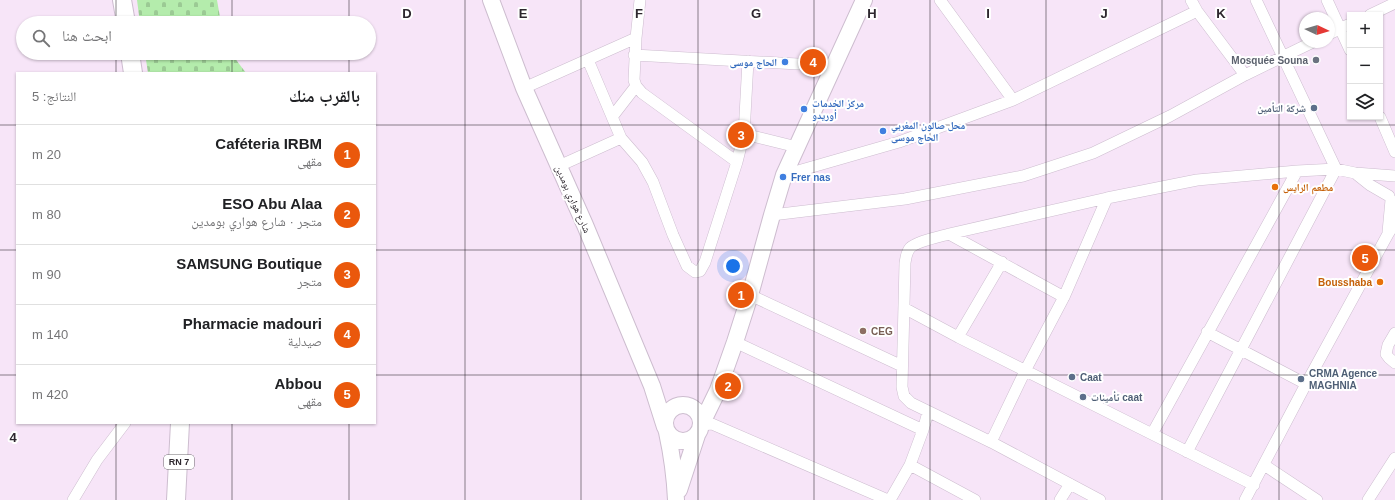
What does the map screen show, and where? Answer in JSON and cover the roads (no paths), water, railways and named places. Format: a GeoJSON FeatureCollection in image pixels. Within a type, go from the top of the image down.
{"type":"FeatureCollection","features":[{"type":"Feature","properties":{"kind":"main road"},"geometry":{"type":"LineString","coordinates":[[122,0],[125,16]]}},
{"type":"Feature","properties":{"kind":"main road"},"geometry":{"type":"LineString","coordinates":[[131,60],[133,72]]}},
{"type":"Feature","properties":{"kind":"main road","name":"RN 7"},"geometry":{"type":"LineString","coordinates":[[176,500],[180,424]]}},
{"type":"Feature","properties":{"kind":"street","name":"شارع هواري بومدين"},"geometry":{"type":"LineString","coordinates":[[491,0],[524,88],[559,166],[657,397],[672,454],[676,500]]}},
{"type":"Feature","properties":{"kind":"street"},"geometry":{"type":"LineString","coordinates":[[640,0],[634,55],[634,80],[636,86],[642,93],[737,162]]}},
{"type":"Feature","properties":{"kind":"street"},"geometry":{"type":"LineString","coordinates":[[676,500],[699,430],[718,390],[735,342],[784,175],[864,0]]}},
{"type":"Feature","properties":{"kind":"street"},"geometry":{"type":"LineString","coordinates":[[940,0],[1013,100]]}},
{"type":"Feature","properties":{"kind":"street"},"geometry":{"type":"LineString","coordinates":[[1191,0],[1197,11],[1245,75]]}},
{"type":"Feature","properties":{"kind":"street"},"geometry":{"type":"LineString","coordinates":[[1256,0],[1284,56],[1336,168]]}},
{"type":"Feature","properties":{"kind":"street"},"geometry":{"type":"LineString","coordinates":[[1327,0],[1345,26],[1350,48]]}},
{"type":"Feature","properties":{"kind":"street"},"geometry":{"type":"LineString","coordinates":[[1378,12],[1394,6]]}},
{"type":"Feature","properties":{"kind":"street"},"geometry":{"type":"LineString","coordinates":[[784,175],[898,142],[1013,100],[1197,11]]}},
{"type":"Feature","properties":{"kind":"street"},"geometry":{"type":"LineString","coordinates":[[1335,31],[1345,26]]}},
{"type":"Feature","properties":{"kind":"street"},"geometry":{"type":"LineString","coordinates":[[524,88],[636,38]]}},
{"type":"Feature","properties":{"kind":"street"},"geometry":{"type":"LineString","coordinates":[[772,215],[905,199],[1023,176],[1093,153],[1170,116],[1245,75],[1301,48]]}},
{"type":"Feature","properties":{"kind":"street"},"geometry":{"type":"LineString","coordinates":[[634,55],[834,66]]}},
{"type":"Feature","properties":{"kind":"street"},"geometry":{"type":"LineString","coordinates":[[588,60],[621,138],[642,162],[653,182],[673,235],[687,266],[695,272],[700,271],[705,262],[737,162],[744,134],[748,61]]}},
{"type":"Feature","properties":{"kind":"street"},"geometry":{"type":"LineString","coordinates":[[612,117],[636,86]]}},
{"type":"Feature","properties":{"kind":"street"},"geometry":{"type":"LineString","coordinates":[[1381,120],[1395,152]]}},
{"type":"Feature","properties":{"kind":"street"},"geometry":{"type":"LineString","coordinates":[[744,134],[797,147]]}},
{"type":"Feature","properties":{"kind":"street"},"geometry":{"type":"LineString","coordinates":[[559,166],[621,138]]}},
{"type":"Feature","properties":{"kind":"street"},"geometry":{"type":"LineString","coordinates":[[1187,452],[1336,168]]}},
{"type":"Feature","properties":{"kind":"street"},"geometry":{"type":"LineString","coordinates":[[1100,500],[991,442],[911,403],[904,396],[902,387],[902,366],[905,264],[906,255],[909,249],[929,239],[949,234],[1107,198],[1197,180],[1336,168],[1354,172],[1395,177]]}},
{"type":"Feature","properties":{"kind":"street"},"geometry":{"type":"LineString","coordinates":[[1152,434],[1297,171]]}},
{"type":"Feature","properties":{"kind":"street"},"geometry":{"type":"LineString","coordinates":[[1354,172],[1370,185],[1392,199]]}},
{"type":"Feature","properties":{"kind":"street"},"geometry":{"type":"LineString","coordinates":[[1388,234],[1392,199],[1388,187],[1390,182],[1395,177]]}},
{"type":"Feature","properties":{"kind":"street"},"geometry":{"type":"LineString","coordinates":[[991,442],[1025,371],[1064,297],[1107,198]]}},
{"type":"Feature","properties":{"kind":"street"},"geometry":{"type":"LineString","coordinates":[[1245,500],[1254,486],[1306,384],[1395,223]]}},
{"type":"Feature","properties":{"kind":"street"},"geometry":{"type":"LineString","coordinates":[[949,234],[1064,297]]}},
{"type":"Feature","properties":{"kind":"street"},"geometry":{"type":"LineString","coordinates":[[958,337],[1002,262]]}},
{"type":"Feature","properties":{"kind":"street"},"geometry":{"type":"LineString","coordinates":[[750,295],[902,366]]}},
{"type":"Feature","properties":{"kind":"street"},"geometry":{"type":"LineString","coordinates":[[904,308],[958,337],[1254,486]]}},
{"type":"Feature","properties":{"kind":"street"},"geometry":{"type":"LineString","coordinates":[[1207,332],[1306,384]]}},
{"type":"Feature","properties":{"kind":"street"},"geometry":{"type":"LineString","coordinates":[[1395,333],[1388,345],[1386,354],[1395,363]]}},
{"type":"Feature","properties":{"kind":"street"},"geometry":{"type":"LineString","coordinates":[[735,342],[923,430]]}},
{"type":"Feature","properties":{"kind":"street"},"geometry":{"type":"LineString","coordinates":[[718,390],[703,402],[680,405],[668,412],[665,422],[666,430],[671,437],[682,441],[687,441],[699,430],[712,424],[889,500],[910,465],[928,412]]}},
{"type":"Feature","properties":{"kind":"street"},"geometry":{"type":"LineString","coordinates":[[657,397],[666,404],[690,406],[699,414],[699,430]]}},
{"type":"Feature","properties":{"kind":"street"},"geometry":{"type":"LineString","coordinates":[[73,500],[97,460],[124,424]]}},
{"type":"Feature","properties":{"kind":"street"},"geometry":{"type":"LineString","coordinates":[[1368,500],[1395,458]]}},
{"type":"Feature","properties":{"kind":"street"},"geometry":{"type":"LineString","coordinates":[[910,465],[975,500]]}},
{"type":"Feature","properties":{"kind":"street"},"geometry":{"type":"LineString","coordinates":[[1264,465],[1318,500]]}},
{"type":"Feature","properties":{"kind":"street"},"geometry":{"type":"LineString","coordinates":[[1060,500],[1070,484]]}},
{"type":"Feature","properties":{"kind":"place","name":"Mosquée Souna"},"geometry":{"type":"Point","coordinates":[1316,60]}},
{"type":"Feature","properties":{"kind":"place","name":"الحاج موسى"},"geometry":{"type":"Point","coordinates":[785,62]}},
{"type":"Feature","properties":{"kind":"place","name":"Pharmacie madouri"},"geometry":{"type":"Point","coordinates":[813,62]}},
{"type":"Feature","properties":{"kind":"place","name":"شركة التأمين"},"geometry":{"type":"Point","coordinates":[1314,108]}},
{"type":"Feature","properties":{"kind":"place","name":"مركز الخدمات أوريدو"},"geometry":{"type":"Point","coordinates":[804,109]}},
{"type":"Feature","properties":{"kind":"place","name":"محل صالون المغربي الحاج موسى"},"geometry":{"type":"Point","coordinates":[883,131]}},
{"type":"Feature","properties":{"kind":"place","name":"SAMSUNG Boutique"},"geometry":{"type":"Point","coordinates":[741,135]}},
{"type":"Feature","properties":{"kind":"place","name":"Frer nas"},"geometry":{"type":"Point","coordinates":[783,177]}},
{"type":"Feature","properties":{"kind":"place","name":"مطعم الرايس"},"geometry":{"type":"Point","coordinates":[1275,187]}},
{"type":"Feature","properties":{"kind":"place","name":"Abbou"},"geometry":{"type":"Point","coordinates":[1365,258]}},
{"type":"Feature","properties":{"kind":"place","name":"Bousshaba"},"geometry":{"type":"Point","coordinates":[1380,282]}},
{"type":"Feature","properties":{"kind":"place","name":"Caféteria IRBM"},"geometry":{"type":"Point","coordinates":[741,295]}},
{"type":"Feature","properties":{"kind":"place","name":"CEG"},"geometry":{"type":"Point","coordinates":[863,331]}},
{"type":"Feature","properties":{"kind":"place","name":"Caat"},"geometry":{"type":"Point","coordinates":[1072,377]}},
{"type":"Feature","properties":{"kind":"place","name":"CRMA Agence MAGHNIA"},"geometry":{"type":"Point","coordinates":[1301,379]}},
{"type":"Feature","properties":{"kind":"place","name":"ESO Abu Alaa"},"geometry":{"type":"Point","coordinates":[728,386]}},
{"type":"Feature","properties":{"kind":"place","name":"تأمينات caat"},"geometry":{"type":"Point","coordinates":[1083,397]}}]}
